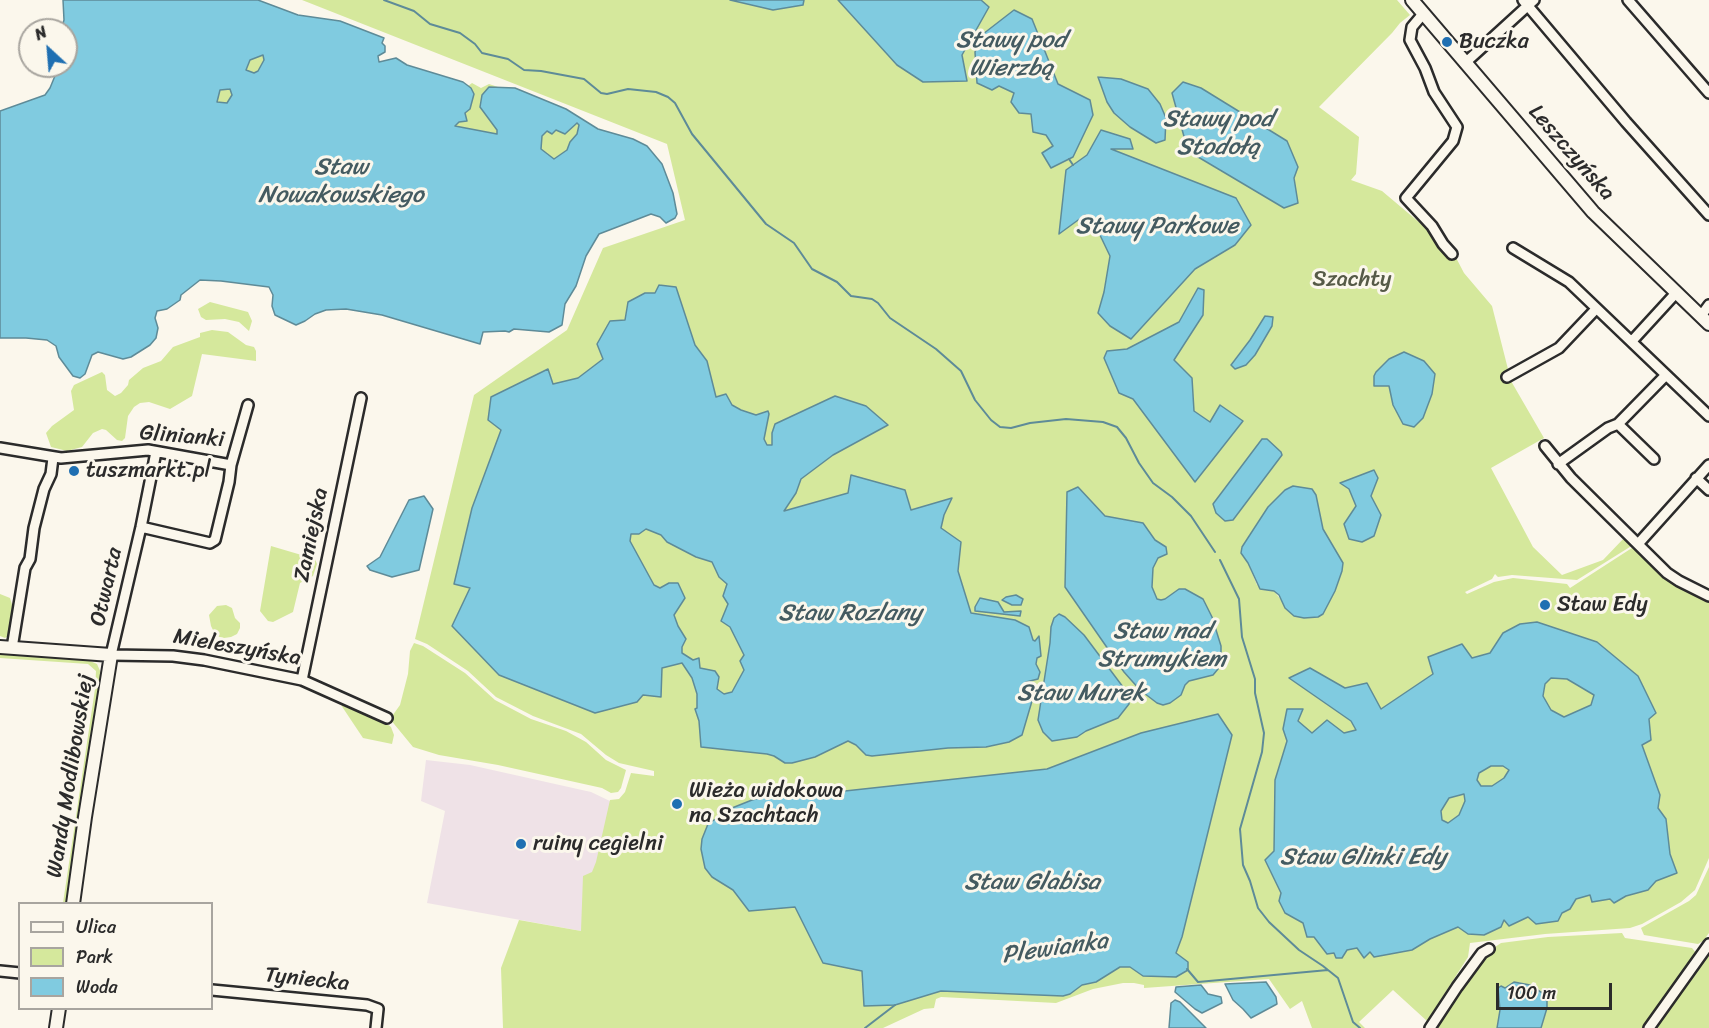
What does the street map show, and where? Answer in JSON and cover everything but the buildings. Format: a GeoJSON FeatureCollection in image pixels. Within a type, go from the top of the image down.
{"type":"FeatureCollection","features":[{"type":"Feature","properties":{"kind":"street","name":"Leszczyńska"},"geometry":{"type":"LineString","coordinates":[[1412,0],[1593,212],[1705,320]]}},
{"type":"Feature","properties":{"kind":"street"},"geometry":{"type":"LineString","coordinates":[[1628,0],[1709,93]]}},
{"type":"Feature","properties":{"kind":"street"},"geometry":{"type":"LineString","coordinates":[[1465,63],[1528,2],[1626,122],[1709,215]]}},
{"type":"Feature","properties":{"kind":"street"},"geometry":{"type":"LineString","coordinates":[[1424,14],[1412,27],[1410,40],[1425,68],[1434,92],[1457,127],[1453,141],[1406,198],[1432,226],[1452,254]]}},
{"type":"Feature","properties":{"kind":"street"},"geometry":{"type":"LineString","coordinates":[[1513,248],[1569,282],[1709,416]]}},
{"type":"Feature","properties":{"kind":"street"},"geometry":{"type":"LineString","coordinates":[[1632,341],[1676,293]]}},
{"type":"Feature","properties":{"kind":"street"},"geometry":{"type":"LineString","coordinates":[[1705,320],[1709,305]]}},
{"type":"Feature","properties":{"kind":"street"},"geometry":{"type":"LineString","coordinates":[[1507,377],[1559,348],[1596,309]]}},
{"type":"Feature","properties":{"kind":"street"},"geometry":{"type":"LineString","coordinates":[[1558,464],[1608,428],[1618,424],[1666,375]]}},
{"type":"Feature","properties":{"kind":"street","name":"Zamiejska"},"geometry":{"type":"LineString","coordinates":[[302,680],[361,398]]}},
{"type":"Feature","properties":{"kind":"street","name":"Glinianki"},"geometry":{"type":"LineString","coordinates":[[0,448],[26,451],[53,458],[148,450],[231,465],[248,405]]}},
{"type":"Feature","properties":{"kind":"street"},"geometry":{"type":"LineString","coordinates":[[1618,424],[1654,459]]}},
{"type":"Feature","properties":{"kind":"street"},"geometry":{"type":"LineString","coordinates":[[1545,447],[1558,464],[1671,576],[1709,596]]}},
{"type":"Feature","properties":{"kind":"street","name":"Otwarta"},"geometry":{"type":"LineString","coordinates":[[111,655],[156,452]]}},
{"type":"Feature","properties":{"kind":"street"},"geometry":{"type":"LineString","coordinates":[[6,648],[25,568],[30,559],[44,489],[51,474],[53,458]]}},
{"type":"Feature","properties":{"kind":"street","name":"Otwarta"},"geometry":{"type":"LineString","coordinates":[[141,527],[210,543],[215,540],[231,465]]}},
{"type":"Feature","properties":{"kind":"street"},"geometry":{"type":"LineString","coordinates":[[1638,544],[1709,465]]}},
{"type":"Feature","properties":{"kind":"street"},"geometry":{"type":"LineString","coordinates":[[1696,478],[1709,490]]}},
{"type":"Feature","properties":{"kind":"street","name":"Mieleszyńska"},"geometry":{"type":"LineString","coordinates":[[6,648],[111,655],[173,656],[204,660],[302,680],[387,718]]}},
{"type":"Feature","properties":{"kind":"street","name":"Wandy Modlibowskiej"},"geometry":{"type":"LineString","coordinates":[[73,902],[111,655]]}},
{"type":"Feature","properties":{"kind":"street"},"geometry":{"type":"LineString","coordinates":[[1649,1028],[1709,944]]}},
{"type":"Feature","properties":{"kind":"street"},"geometry":{"type":"LineString","coordinates":[[1430,1028],[1453,992],[1482,953],[1489,948]]}},
{"type":"Feature","properties":{"kind":"street"},"geometry":{"type":"LineString","coordinates":[[0,971],[18,973]]}},
{"type":"Feature","properties":{"kind":"street","name":"Tyniecka"},"geometry":{"type":"LineString","coordinates":[[213,990],[367,1005],[378,1009],[376,1028]]}},
{"type":"Feature","properties":{"kind":"street"},"geometry":{"type":"LineString","coordinates":[[56,1028],[59,1010]]}},
{"type":"Feature","properties":{"kind":"shaded area","name":"ruiny cegielni"},"geometry":{"type":"Polygon","coordinates":[[[426,760],[470,765],[591,792],[612,802],[581,931],[427,903],[445,811],[421,801],[426,760]]]}},
{"type":"Feature","properties":{"kind":"green space","name":"Szachty"},"geometry":{"type":"Polygon","coordinates":[[[302,0],[1397,0],[1410,15],[1319,107],[1359,137],[1356,174],[1351,180],[1382,191],[1452,250],[1464,273],[1492,306],[1511,381],[1544,438],[1491,468],[1533,547],[1562,575],[1603,560],[1625,537],[1633,545],[1577,580],[1512,575],[1498,577],[1495,574],[1492,579],[1465,592],[1467,594],[1494,582],[1513,578],[1567,584],[1570,588],[1635,546],[1709,598],[1709,858],[1695,890],[1681,902],[1642,924],[1630,928],[1545,934],[1470,943],[1468,957],[1427,1021],[1393,990],[1359,1022],[1365,1028],[1312,1028],[1302,1001],[1290,1009],[1269,979],[1144,988],[1144,985],[1123,983],[1093,989],[1056,1003],[941,997],[936,999],[934,1008],[924,1009],[883,1028],[503,1028],[501,968],[519,920],[581,931],[583,876],[592,872],[596,862],[610,800],[619,799],[625,792],[631,773],[654,776],[654,771],[619,763],[581,734],[533,716],[496,697],[468,671],[427,644],[415,639],[474,395],[567,330],[603,248],[685,220],[667,144],[302,0]],[[1198,288],[1179,322],[1127,349],[1108,351],[1104,358],[1119,393],[1133,399],[1195,482],[1220,406],[1211,423],[1194,411],[1192,378],[1174,360],[1187,337],[1198,288]],[[1265,316],[1231,364],[1235,369],[1265,316]],[[1378,478],[1349,489],[1356,506],[1371,496],[1378,478]],[[1293,486],[1285,490],[1268,507],[1241,548],[1241,553],[1257,585],[1274,591],[1294,616],[1318,617],[1325,610],[1342,571],[1323,529],[1316,495],[1293,486]]]}},
{"type":"Feature","properties":{"kind":"green space"},"geometry":{"type":"Polygon","coordinates":[[[264,55],[258,71],[254,73],[246,70],[249,60],[264,55]]]}},
{"type":"Feature","properties":{"kind":"green space"},"geometry":{"type":"Polygon","coordinates":[[[472,83],[481,88],[489,84],[501,88],[489,87],[489,119],[497,130],[497,134],[455,126],[465,113],[471,88],[468,86],[472,83]]]}},
{"type":"Feature","properties":{"kind":"green space"},"geometry":{"type":"Polygon","coordinates":[[[230,89],[232,95],[227,103],[217,102],[220,90],[230,89]]]}},
{"type":"Feature","properties":{"kind":"green space"},"geometry":{"type":"Polygon","coordinates":[[[577,123],[579,125],[577,134],[567,150],[554,159],[541,149],[542,136],[547,131],[555,130],[565,133],[577,123]]]}},
{"type":"Feature","properties":{"kind":"green space"},"geometry":{"type":"Polygon","coordinates":[[[210,302],[248,312],[252,321],[249,331],[239,322],[225,319],[206,320],[201,317],[198,309],[210,302]]]}},
{"type":"Feature","properties":{"kind":"green space"},"geometry":{"type":"Polygon","coordinates":[[[212,330],[228,332],[246,345],[254,347],[256,361],[202,354],[192,396],[170,409],[149,402],[140,403],[128,416],[125,438],[122,441],[102,429],[93,433],[82,447],[67,451],[51,447],[46,433],[74,410],[71,391],[74,385],[102,372],[105,375],[107,390],[115,396],[121,393],[129,380],[143,368],[161,361],[173,347],[200,337],[200,333],[212,330]]]}},
{"type":"Feature","properties":{"kind":"green space"},"geometry":{"type":"Polygon","coordinates":[[[271,546],[315,559],[317,564],[313,576],[300,583],[293,612],[273,622],[268,621],[260,611],[271,546]]]}},
{"type":"Feature","properties":{"kind":"green space"},"geometry":{"type":"Polygon","coordinates":[[[0,594],[10,598],[13,608],[11,634],[5,638],[0,636],[0,594]]]}},
{"type":"Feature","properties":{"kind":"green space"},"geometry":{"type":"Polygon","coordinates":[[[226,605],[232,608],[235,618],[240,623],[240,628],[237,634],[224,638],[216,636],[209,615],[217,606],[226,605]]]}},
{"type":"Feature","properties":{"kind":"green space"},"geometry":{"type":"Polygon","coordinates":[[[414,643],[423,646],[465,673],[495,700],[531,719],[566,731],[586,742],[606,760],[626,770],[621,788],[618,792],[611,793],[602,788],[498,765],[439,755],[413,747],[390,719],[400,705],[408,674],[410,651],[414,643]]]}},
{"type":"Feature","properties":{"kind":"green space"},"geometry":{"type":"Polygon","coordinates":[[[0,654],[90,661],[97,664],[101,673],[66,902],[63,902],[96,671],[88,664],[0,658],[0,654]]]}},
{"type":"Feature","properties":{"kind":"green space"},"geometry":{"type":"Polygon","coordinates":[[[341,705],[391,727],[394,735],[392,744],[363,738],[341,705]]]}},
{"type":"Feature","properties":{"kind":"green space"},"geometry":{"type":"Polygon","coordinates":[[[1709,867],[1709,933],[1706,937],[1708,938],[1698,944],[1644,935],[1641,928],[1696,895],[1709,867]]]}},
{"type":"Feature","properties":{"kind":"green space"},"geometry":{"type":"Polygon","coordinates":[[[1622,933],[1625,938],[1692,948],[1697,954],[1646,1028],[1541,1028],[1547,1008],[1542,992],[1537,988],[1536,983],[1533,982],[1530,985],[1518,982],[1497,991],[1500,1010],[1497,1028],[1435,1028],[1466,982],[1501,943],[1548,937],[1622,933]]]}},
{"type":"Feature","properties":{"kind":"green space"},"geometry":{"type":"Polygon","coordinates":[[[1709,949],[1709,1028],[1654,1028],[1709,949]]]}},
{"type":"Feature","properties":{"kind":"water","name":"Staw Nowakowskiego"},"geometry":{"type":"Polygon","coordinates":[[[63,0],[258,0],[298,15],[340,21],[384,38],[382,43],[385,46],[385,52],[378,56],[379,62],[396,58],[407,65],[463,82],[471,88],[474,94],[470,109],[465,113],[467,121],[459,122],[455,126],[497,134],[497,130],[480,107],[482,95],[489,87],[515,88],[566,109],[598,129],[633,139],[647,146],[662,164],[673,193],[677,214],[675,218],[666,223],[660,217],[651,214],[599,234],[586,256],[576,286],[565,304],[562,325],[549,332],[514,329],[509,332],[483,332],[480,344],[382,315],[346,309],[326,310],[296,325],[275,315],[272,306],[273,295],[269,287],[200,280],[181,295],[180,300],[167,309],[157,311],[156,338],[150,345],[131,357],[123,359],[98,352],[92,355],[85,374],[80,378],[73,376],[59,357],[56,346],[47,340],[0,338],[0,111],[45,95],[54,78],[78,78],[78,18],[64,18],[63,0]],[[263,55],[250,60],[246,70],[254,73],[258,71],[264,60],[263,55]],[[230,89],[220,90],[217,102],[227,103],[232,95],[230,89]],[[577,123],[565,134],[556,130],[552,134],[547,131],[542,136],[541,149],[554,159],[567,150],[577,134],[579,125],[577,123]]]}},
{"type":"Feature","properties":{"kind":"water"},"geometry":{"type":"Polygon","coordinates":[[[730,0],[804,0],[803,5],[773,10],[730,0]]]}},
{"type":"Feature","properties":{"kind":"water"},"geometry":{"type":"Polygon","coordinates":[[[838,0],[981,0],[989,7],[962,55],[967,81],[923,82],[897,65],[838,0]]]}},
{"type":"Feature","properties":{"kind":"water","name":"Stawy pod Wierzbą"},"geometry":{"type":"Polygon","coordinates":[[[1014,10],[1032,19],[1058,84],[1090,100],[1093,115],[1073,157],[1051,168],[1042,153],[1053,146],[1046,135],[1033,132],[1031,114],[1019,113],[1011,102],[1014,93],[999,86],[992,90],[977,83],[975,52],[983,34],[1014,10]]]}},
{"type":"Feature","properties":{"kind":"water","name":"Stawy pod Stodołą"},"geometry":{"type":"Polygon","coordinates":[[[1098,77],[1121,79],[1148,89],[1160,104],[1166,118],[1165,140],[1156,143],[1130,127],[1114,113],[1107,102],[1098,77]]]}},
{"type":"Feature","properties":{"kind":"water","name":"Stawy pod Stodołą"},"geometry":{"type":"Polygon","coordinates":[[[1183,82],[1201,88],[1287,141],[1298,167],[1294,178],[1298,203],[1284,208],[1188,151],[1172,93],[1183,82]]]}},
{"type":"Feature","properties":{"kind":"water","name":"Stawy Parkowe"},"geometry":{"type":"Polygon","coordinates":[[[1101,130],[1130,139],[1133,149],[1111,149],[1236,198],[1251,225],[1235,245],[1195,269],[1131,339],[1110,326],[1098,313],[1110,256],[1098,231],[1085,215],[1059,234],[1066,170],[1087,155],[1101,130]]]}},
{"type":"Feature","properties":{"kind":"water","name":"Staw Rozlany"},"geometry":{"type":"Polygon","coordinates":[[[659,285],[676,287],[695,345],[707,361],[716,397],[726,394],[732,405],[756,415],[768,411],[764,439],[767,445],[772,445],[775,424],[835,396],[866,406],[888,425],[833,455],[801,479],[796,493],[784,511],[848,493],[851,475],[905,490],[911,510],[952,498],[941,528],[961,542],[958,571],[971,613],[1015,620],[1029,627],[1033,640],[1035,641],[1039,636],[1041,656],[1037,658],[1036,664],[1040,672],[1038,679],[1026,682],[1026,689],[1032,701],[1022,735],[1009,742],[986,747],[948,748],[872,756],[866,755],[848,741],[815,757],[792,763],[785,763],[767,754],[701,747],[699,721],[695,709],[697,708],[697,694],[692,678],[682,663],[662,668],[661,697],[643,695],[637,702],[595,713],[499,675],[452,626],[470,588],[454,584],[472,508],[501,430],[488,420],[491,397],[548,369],[553,384],[578,378],[603,359],[597,344],[610,321],[625,320],[628,302],[645,293],[655,293],[659,285]],[[646,529],[639,534],[631,534],[630,541],[654,585],[660,588],[669,583],[678,583],[685,598],[674,615],[686,639],[682,653],[693,660],[699,658],[700,668],[715,671],[719,677],[717,689],[724,694],[732,692],[744,670],[740,661],[744,655],[730,627],[721,621],[728,604],[723,596],[727,584],[719,577],[712,562],[696,557],[667,542],[661,535],[646,529]]]}},
{"type":"Feature","properties":{"kind":"water","name":"Stawy Parkowe"},"geometry":{"type":"Polygon","coordinates":[[[1198,288],[1204,290],[1203,315],[1174,360],[1192,378],[1194,411],[1210,422],[1220,405],[1243,421],[1195,482],[1133,399],[1119,393],[1104,358],[1107,351],[1127,349],[1179,322],[1198,288]]]}},
{"type":"Feature","properties":{"kind":"water"},"geometry":{"type":"Polygon","coordinates":[[[1265,316],[1273,317],[1272,326],[1255,355],[1246,365],[1235,369],[1231,365],[1265,316]]]}},
{"type":"Feature","properties":{"kind":"water"},"geometry":{"type":"Polygon","coordinates":[[[1404,352],[1424,361],[1435,374],[1432,394],[1423,418],[1414,427],[1403,424],[1393,405],[1389,386],[1374,386],[1376,372],[1389,359],[1404,352]]]}},
{"type":"Feature","properties":{"kind":"water"},"geometry":{"type":"Polygon","coordinates":[[[1262,439],[1267,439],[1282,455],[1233,520],[1225,521],[1216,513],[1213,504],[1262,439]]]}},
{"type":"Feature","properties":{"kind":"water"},"geometry":{"type":"Polygon","coordinates":[[[1374,470],[1378,478],[1371,496],[1381,515],[1374,536],[1362,542],[1349,539],[1344,524],[1356,506],[1349,489],[1340,483],[1374,470]]]}},
{"type":"Feature","properties":{"kind":"water"},"geometry":{"type":"Polygon","coordinates":[[[1293,486],[1312,489],[1316,495],[1323,529],[1343,563],[1335,591],[1323,614],[1318,617],[1294,616],[1285,608],[1279,595],[1274,591],[1260,589],[1241,553],[1242,547],[1268,507],[1285,490],[1293,486]]]}},
{"type":"Feature","properties":{"kind":"water","name":"Staw nad Strumykiem"},"geometry":{"type":"Polygon","coordinates":[[[1078,487],[1105,516],[1143,523],[1155,540],[1166,547],[1167,554],[1158,558],[1153,568],[1152,587],[1157,599],[1165,599],[1179,589],[1185,589],[1203,599],[1212,617],[1221,646],[1218,669],[1213,675],[1189,681],[1181,695],[1170,703],[1163,705],[1157,703],[1140,690],[1124,672],[1065,587],[1067,492],[1078,487]]]}},
{"type":"Feature","properties":{"kind":"water"},"geometry":{"type":"Polygon","coordinates":[[[424,496],[433,509],[419,570],[392,577],[370,570],[367,566],[380,557],[409,500],[424,496]]]}},
{"type":"Feature","properties":{"kind":"water"},"geometry":{"type":"Polygon","coordinates":[[[1016,595],[1023,599],[1021,605],[1012,605],[1002,600],[1006,597],[1016,595]]]}},
{"type":"Feature","properties":{"kind":"water"},"geometry":{"type":"Polygon","coordinates":[[[980,598],[998,602],[1004,612],[1021,611],[1020,616],[975,611],[980,598]]]}},
{"type":"Feature","properties":{"kind":"water","name":"Staw Murek"},"geometry":{"type":"Polygon","coordinates":[[[1059,614],[1084,635],[1126,691],[1129,704],[1118,718],[1077,737],[1052,741],[1043,732],[1038,720],[1051,627],[1054,618],[1059,614]]]}},
{"type":"Feature","properties":{"kind":"water","name":"Staw Glinki Edy"},"geometry":{"type":"Polygon","coordinates":[[[1537,622],[1597,642],[1638,676],[1656,713],[1649,719],[1651,740],[1642,745],[1660,795],[1658,808],[1666,819],[1670,854],[1677,873],[1656,881],[1648,890],[1626,896],[1614,903],[1610,899],[1592,902],[1590,895],[1576,899],[1570,909],[1562,913],[1558,921],[1536,924],[1528,917],[1509,926],[1504,920],[1501,927],[1484,935],[1468,934],[1458,927],[1412,950],[1374,957],[1370,952],[1364,958],[1357,948],[1347,950],[1342,958],[1336,958],[1334,953],[1327,954],[1314,937],[1307,937],[1303,923],[1285,913],[1279,901],[1281,893],[1265,860],[1274,851],[1275,780],[1287,741],[1283,729],[1287,709],[1303,709],[1298,721],[1312,733],[1327,720],[1344,733],[1356,730],[1351,721],[1289,678],[1310,668],[1345,688],[1367,683],[1381,709],[1433,674],[1428,657],[1462,644],[1472,658],[1490,653],[1503,633],[1520,624],[1537,622]],[[1551,678],[1545,684],[1543,696],[1551,710],[1564,717],[1591,705],[1594,695],[1567,679],[1551,678]],[[1491,766],[1479,773],[1477,780],[1481,786],[1492,786],[1504,778],[1509,770],[1503,766],[1491,766]],[[1464,794],[1449,798],[1441,811],[1442,820],[1448,823],[1459,815],[1465,801],[1464,794]]]}},
{"type":"Feature","properties":{"kind":"water","name":"Staw Glabisa"},"geometry":{"type":"Polygon","coordinates":[[[1218,714],[1232,735],[1182,937],[1176,953],[1188,962],[1188,970],[1176,977],[1143,976],[1130,967],[1120,967],[1096,982],[1082,985],[1063,996],[941,991],[895,1005],[864,1006],[862,971],[823,963],[795,907],[749,911],[733,890],[712,877],[705,868],[701,849],[708,824],[732,808],[752,800],[763,797],[799,796],[1047,769],[1141,733],[1218,714]]]}},
{"type":"Feature","properties":{"kind":"water"},"geometry":{"type":"Polygon","coordinates":[[[1266,982],[1276,997],[1277,1004],[1251,1018],[1233,1000],[1225,984],[1266,982]]]}},
{"type":"Feature","properties":{"kind":"water"},"geometry":{"type":"Polygon","coordinates":[[[1514,982],[1530,985],[1547,996],[1547,1008],[1541,1028],[1497,1028],[1500,1010],[1498,988],[1501,986],[1505,988],[1514,982]]]}},
{"type":"Feature","properties":{"kind":"water"},"geometry":{"type":"Polygon","coordinates":[[[1201,985],[1208,994],[1221,997],[1222,1003],[1202,1013],[1175,992],[1176,987],[1201,985]]]}},
{"type":"Feature","properties":{"kind":"water"},"geometry":{"type":"Polygon","coordinates":[[[1175,1000],[1180,1002],[1206,1028],[1169,1028],[1171,1003],[1175,1000]]]}},
{"type":"Feature","properties":{"kind":"waterway"},"geometry":{"type":"LineString","coordinates":[[384,0],[414,11],[430,24],[460,33],[475,44],[482,53],[508,59],[524,70],[584,79],[601,93],[607,94],[628,89],[656,92],[668,97],[675,103],[692,134],[766,224],[794,243],[812,269],[837,282],[851,296],[872,299],[890,318],[936,349],[961,371],[975,400],[991,420],[1000,427],[1011,428],[1030,423],[1066,419],[1103,422],[1117,427],[1153,483],[1172,497],[1191,516],[1215,552]]}},
{"type":"Feature","properties":{"kind":"waterway"},"geometry":{"type":"LineString","coordinates":[[1069,159],[1073,165]]}},
{"type":"Feature","properties":{"kind":"waterway"},"geometry":{"type":"LineString","coordinates":[[1220,560],[1239,599],[1242,637],[1255,679],[1255,693],[1264,733],[1262,752],[1240,829],[1243,865],[1258,908],[1269,922],[1299,950],[1338,978],[1353,1022],[1360,1028]]}},
{"type":"Feature","properties":{"kind":"waterway","name":"Plewianka"},"geometry":{"type":"LineString","coordinates":[[1187,969],[1198,982],[1328,970]]}},
{"type":"Feature","properties":{"kind":"waterway","name":"Plewianka"},"geometry":{"type":"LineString","coordinates":[[865,1028],[895,1005]]}},
{"type":"Feature","properties":{"kind":"place","name":"Buczka"},"geometry":{"type":"Point","coordinates":[1447,42]}},
{"type":"Feature","properties":{"kind":"place","name":"tuszmarkt.pl"},"geometry":{"type":"Point","coordinates":[74,471]}},
{"type":"Feature","properties":{"kind":"place","name":"Staw Edy"},"geometry":{"type":"Point","coordinates":[1545,605]}},
{"type":"Feature","properties":{"kind":"place","name":"Wieża widokowa na Szachtach"},"geometry":{"type":"Point","coordinates":[677,804]}},
{"type":"Feature","properties":{"kind":"place","name":"ruiny cegielni"},"geometry":{"type":"Point","coordinates":[521,844]}}]}
